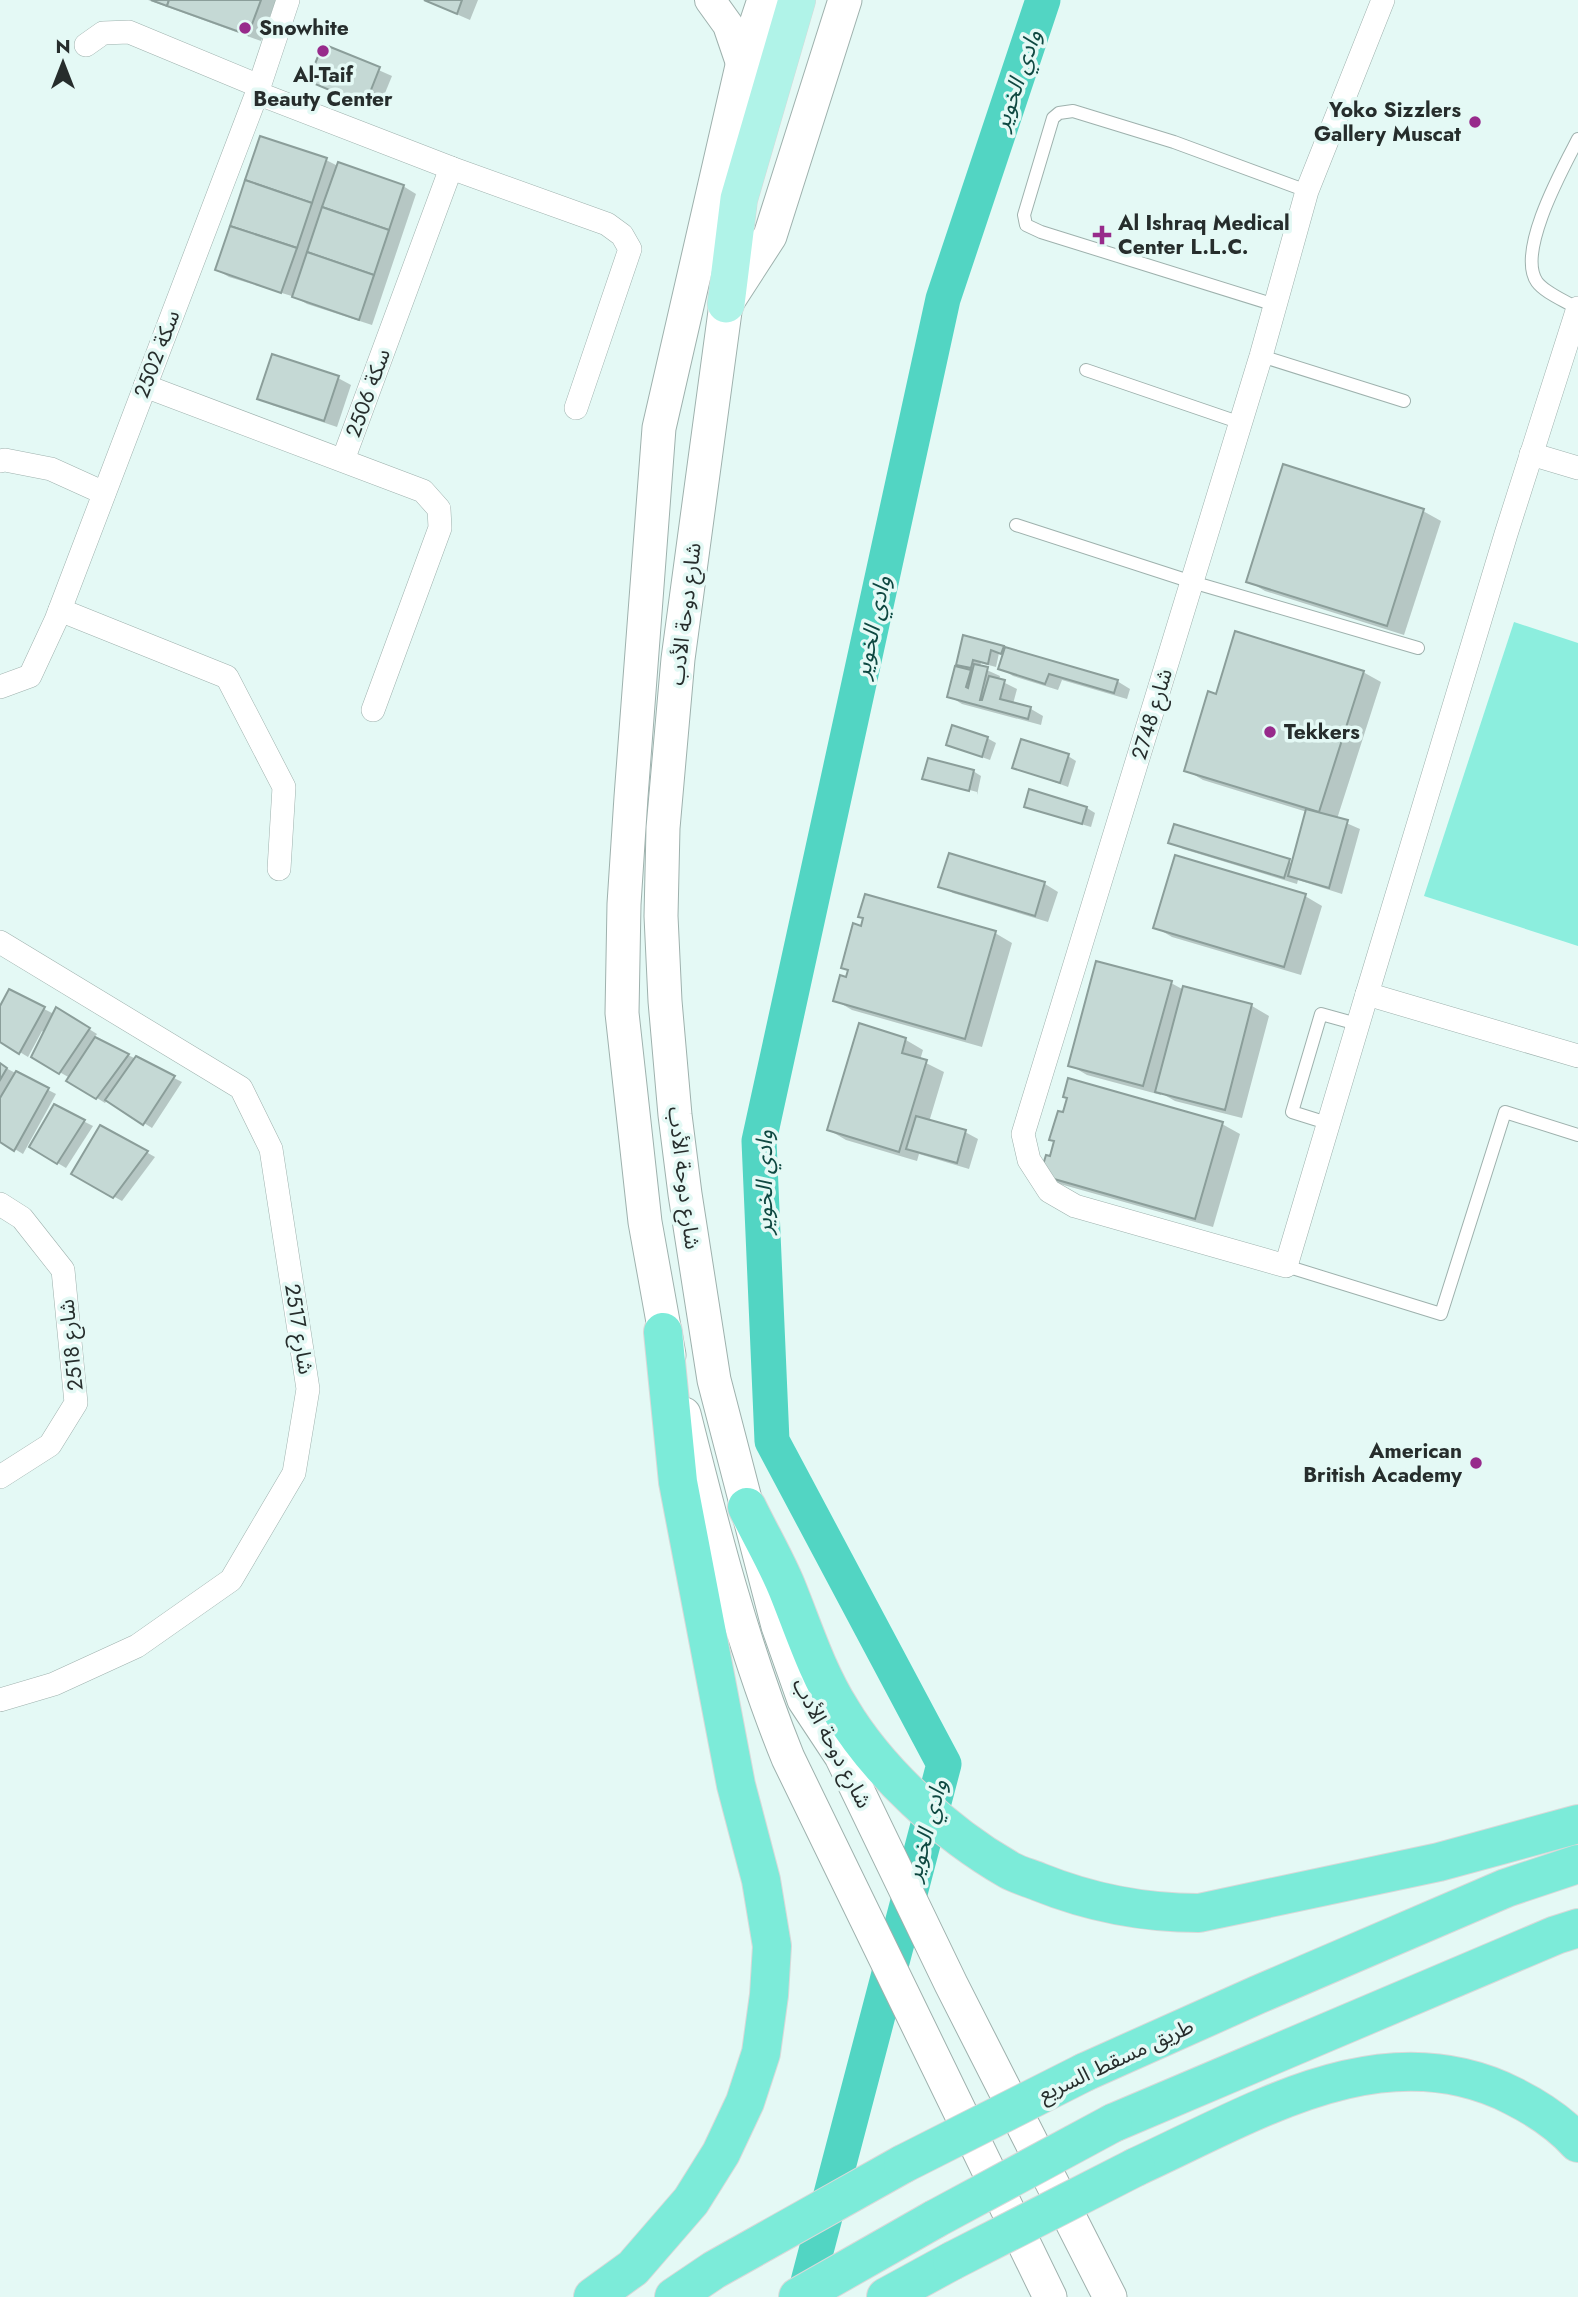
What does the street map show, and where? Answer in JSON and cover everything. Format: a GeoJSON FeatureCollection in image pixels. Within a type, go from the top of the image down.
{"type":"FeatureCollection","features":[{"type":"Feature","properties":{"kind":"highway"},"geometry":{"type":"LineString","coordinates":[[593,2297],[633,2268],[691,2201],[721,2153],[745,2102],[761,2053],[769,1995],[772,1946],[761,1880],[736,1785],[678,1482],[663,1332]]}},
{"type":"Feature","properties":{"kind":"highway"},"geometry":{"type":"LineString","coordinates":[[747,1507],[786,1585],[820,1673],[862,1742],[913,1798],[957,1835],[1010,1871],[1062,1891],[1128,1909],[1199,1913],[1439,1862],[1578,1824]]}},
{"type":"Feature","properties":{"kind":"highway","name":"طريق مسقط السريع"},"geometry":{"type":"LineString","coordinates":[[674,2297],[714,2270],[903,2164],[1085,2072],[1269,1989],[1494,1894],[1578,1864]]}},
{"type":"Feature","properties":{"kind":"highway"},"geometry":{"type":"LineString","coordinates":[[798,2297],[1113,2123],[1578,1928]]}},
{"type":"Feature","properties":{"kind":"highway"},"geometry":{"type":"LineString","coordinates":[[886,2297],[1136,2167],[1254,2113],[1329,2083],[1355,2076],[1416,2071],[1457,2076],[1496,2088],[1535,2107],[1578,2143]]}},
{"type":"Feature","properties":{"kind":"main road","name":"شارع دوحة الأدب"},"geometry":{"type":"LineString","coordinates":[[764,0],[743,66],[659,428],[624,904],[622,1013],[645,1222],[663,1332],[706,1502],[762,1694],[788,1758],[1050,2297]]}},
{"type":"Feature","properties":{"kind":"main road"},"geometry":{"type":"LineString","coordinates":[[726,304],[739,199],[797,0]]}},
{"type":"Feature","properties":{"kind":"main road","name":"شارع دوحة الأدب"},"geometry":{"type":"LineString","coordinates":[[845,0],[770,236],[726,304],[678,659],[663,828],[661,916],[665,1001],[685,1194],[714,1380],[778,1626],[804,1700],[841,1756],[951,1984],[1110,2297]]}},
{"type":"Feature","properties":{"kind":"street","name":"2502 سكة"},"geometry":{"type":"LineString","coordinates":[[0,687],[30,676],[60,610],[258,90],[288,0]]}},
{"type":"Feature","properties":{"kind":"street"},"geometry":{"type":"LineString","coordinates":[[710,0],[728,25],[743,66]]}},
{"type":"Feature","properties":{"kind":"street","name":"شارع 2748"},"geometry":{"type":"LineString","coordinates":[[1286,1266],[1075,1206],[1049,1191],[1029,1160],[1023,1134],[1241,423],[1307,191],[1382,0]]}},
{"type":"Feature","properties":{"kind":"street"},"geometry":{"type":"LineString","coordinates":[[86,45],[103,33],[130,32],[258,90],[451,168],[607,224],[622,235],[630,250],[576,408]]}},
{"type":"Feature","properties":{"kind":"street","name":"سكة 2506"},"geometry":{"type":"LineString","coordinates":[[145,386],[343,460],[451,168]]}},
{"type":"Feature","properties":{"kind":"street"},"geometry":{"type":"LineString","coordinates":[[1286,1266],[1357,1024],[1578,309]]}},
{"type":"Feature","properties":{"kind":"street"},"geometry":{"type":"LineString","coordinates":[[1531,454],[1578,468]]}},
{"type":"Feature","properties":{"kind":"street"},"geometry":{"type":"LineString","coordinates":[[343,460],[423,491],[439,509],[440,528],[373,710]]}},
{"type":"Feature","properties":{"kind":"street"},"geometry":{"type":"LineString","coordinates":[[0,461],[51,469],[104,493]]}},
{"type":"Feature","properties":{"kind":"street"},"geometry":{"type":"LineString","coordinates":[[60,610],[227,677],[284,787],[279,869]]}},
{"type":"Feature","properties":{"kind":"street","name":"2517 شارع"},"geometry":{"type":"LineString","coordinates":[[0,942],[241,1088],[271,1149],[308,1389],[294,1473],[231,1580],[137,1646],[54,1684],[0,1700]]}},
{"type":"Feature","properties":{"kind":"street"},"geometry":{"type":"LineString","coordinates":[[1367,994],[1578,1056]]}},
{"type":"Feature","properties":{"kind":"street","name":"2518 شارع"},"geometry":{"type":"LineString","coordinates":[[0,1204],[22,1218],[64,1270],[76,1403],[50,1444],[0,1477]]}},
{"type":"Feature","properties":{"kind":"lane"},"geometry":{"type":"LineString","coordinates":[[1275,305],[1041,232],[1026,225],[1024,215],[1053,118],[1059,113],[1073,111],[1174,142],[1307,191]]}},
{"type":"Feature","properties":{"kind":"lane"},"geometry":{"type":"LineString","coordinates":[[1578,139],[1546,202],[1535,239],[1531,269],[1538,284],[1578,309]]}},
{"type":"Feature","properties":{"kind":"lane"},"geometry":{"type":"LineString","coordinates":[[1261,356],[1404,401]]}},
{"type":"Feature","properties":{"kind":"lane"},"geometry":{"type":"LineString","coordinates":[[1086,370],[1241,423]]}},
{"type":"Feature","properties":{"kind":"lane"},"geometry":{"type":"LineString","coordinates":[[1016,525],[1192,582],[1418,648]]}},
{"type":"Feature","properties":{"kind":"lane"},"geometry":{"type":"LineString","coordinates":[[1327,1123],[1292,1112],[1321,1014],[1357,1024]]}},
{"type":"Feature","properties":{"kind":"lane"},"geometry":{"type":"LineString","coordinates":[[1286,1266],[1441,1314],[1505,1112],[1578,1135]]}},
{"type":"Feature","properties":{"kind":"green space"},"geometry":{"type":"Polygon","coordinates":[[[1514,622],[1578,643],[1578,946],[1424,896],[1514,622]]]}},
{"type":"Feature","properties":{"kind":"building"},"geometry":{"type":"Polygon","coordinates":[[[151,0],[169,0],[167,6],[151,0]]]}},
{"type":"Feature","properties":{"kind":"building"},"geometry":{"type":"Polygon","coordinates":[[[169,0],[261,0],[248,35],[167,6],[169,0]]]}},
{"type":"Feature","properties":{"kind":"building"},"geometry":{"type":"Polygon","coordinates":[[[424,0],[462,0],[457,14],[424,0]]]}},
{"type":"Feature","properties":{"kind":"building"},"geometry":{"type":"Polygon","coordinates":[[[323,44],[380,67],[365,105],[308,81],[323,44]]]}},
{"type":"Feature","properties":{"kind":"building"},"geometry":{"type":"Polygon","coordinates":[[[260,136],[327,158],[312,203],[245,180],[260,136]]]}},
{"type":"Feature","properties":{"kind":"building"},"geometry":{"type":"Polygon","coordinates":[[[338,162],[404,185],[389,230],[322,207],[338,162]]]}},
{"type":"Feature","properties":{"kind":"building"},"geometry":{"type":"Polygon","coordinates":[[[245,180],[312,203],[297,248],[230,226],[245,180]]]}},
{"type":"Feature","properties":{"kind":"building"},"geometry":{"type":"Polygon","coordinates":[[[322,207],[389,230],[374,275],[307,252],[322,207]]]}},
{"type":"Feature","properties":{"kind":"building"},"geometry":{"type":"Polygon","coordinates":[[[230,226],[297,248],[281,293],[215,270],[230,226]]]}},
{"type":"Feature","properties":{"kind":"building"},"geometry":{"type":"Polygon","coordinates":[[[307,252],[374,275],[359,320],[292,297],[307,252]]]}},
{"type":"Feature","properties":{"kind":"building"},"geometry":{"type":"Polygon","coordinates":[[[272,354],[339,376],[324,421],[257,399],[272,354]]]}},
{"type":"Feature","properties":{"kind":"building"},"geometry":{"type":"Polygon","coordinates":[[[1283,464],[1424,509],[1387,626],[1246,582],[1283,464]]]}},
{"type":"Feature","properties":{"kind":"building","name":"Tekkers"},"geometry":{"type":"Polygon","coordinates":[[[1235,631],[1364,671],[1319,812],[1184,771],[1208,691],[1216,694],[1235,631]]]}},
{"type":"Feature","properties":{"kind":"building"},"geometry":{"type":"Polygon","coordinates":[[[963,635],[1004,646],[1001,654],[991,650],[988,664],[973,660],[971,668],[956,665],[963,635]]]}},
{"type":"Feature","properties":{"kind":"building"},"geometry":{"type":"Polygon","coordinates":[[[1005,647],[1118,680],[1114,693],[1049,674],[1045,684],[998,669],[1005,647]]]}},
{"type":"Feature","properties":{"kind":"building"},"geometry":{"type":"Polygon","coordinates":[[[974,664],[988,667],[980,700],[989,676],[1005,680],[1000,699],[1031,707],[1028,719],[947,697],[955,666],[971,670],[966,687],[968,688],[974,664]]]}},
{"type":"Feature","properties":{"kind":"building"},"geometry":{"type":"Polygon","coordinates":[[[952,725],[988,737],[982,757],[946,745],[952,725]]]}},
{"type":"Feature","properties":{"kind":"building"},"geometry":{"type":"Polygon","coordinates":[[[1021,739],[1069,754],[1060,783],[1012,768],[1021,739]]]}},
{"type":"Feature","properties":{"kind":"building"},"geometry":{"type":"Polygon","coordinates":[[[928,758],[974,770],[969,791],[922,779],[928,758]]]}},
{"type":"Feature","properties":{"kind":"building"},"geometry":{"type":"Polygon","coordinates":[[[1029,789],[1087,807],[1082,824],[1024,807],[1029,789]]]}},
{"type":"Feature","properties":{"kind":"building"},"geometry":{"type":"Polygon","coordinates":[[[1306,809],[1348,820],[1329,888],[1288,876],[1306,809]]]}},
{"type":"Feature","properties":{"kind":"building"},"geometry":{"type":"Polygon","coordinates":[[[1174,824],[1290,859],[1284,878],[1168,843],[1174,824]]]}},
{"type":"Feature","properties":{"kind":"building"},"geometry":{"type":"Polygon","coordinates":[[[949,853],[1045,882],[1035,916],[938,887],[949,853]]]}},
{"type":"Feature","properties":{"kind":"building"},"geometry":{"type":"Polygon","coordinates":[[[1175,855],[1306,894],[1284,967],[1153,928],[1175,855]]]}},
{"type":"Feature","properties":{"kind":"building"},"geometry":{"type":"Polygon","coordinates":[[[865,894],[996,931],[965,1039],[833,1001],[840,975],[846,977],[848,970],[841,968],[853,923],[861,926],[863,918],[858,917],[865,894]]]}},
{"type":"Feature","properties":{"kind":"building"},"geometry":{"type":"Polygon","coordinates":[[[1096,961],[1172,981],[1143,1086],[1068,1066],[1096,961]]]}},
{"type":"Feature","properties":{"kind":"building"},"geometry":{"type":"Polygon","coordinates":[[[1183,986],[1252,1004],[1225,1110],[1155,1092],[1183,986]]]}},
{"type":"Feature","properties":{"kind":"building"},"geometry":{"type":"Polygon","coordinates":[[[9,989],[45,1007],[19,1054],[0,1042],[0,1006],[9,989]]]}},
{"type":"Feature","properties":{"kind":"building"},"geometry":{"type":"Polygon","coordinates":[[[56,1007],[90,1028],[59,1074],[31,1057],[56,1007]]]}},
{"type":"Feature","properties":{"kind":"building"},"geometry":{"type":"Polygon","coordinates":[[[859,1023],[906,1038],[902,1053],[927,1060],[899,1152],[827,1130],[859,1023]]]}},
{"type":"Feature","properties":{"kind":"building"},"geometry":{"type":"Polygon","coordinates":[[[95,1037],[129,1054],[96,1099],[66,1081],[95,1037]]]}},
{"type":"Feature","properties":{"kind":"building"},"geometry":{"type":"Polygon","coordinates":[[[136,1056],[175,1076],[143,1125],[105,1100],[136,1056]]]}},
{"type":"Feature","properties":{"kind":"building"},"geometry":{"type":"Polygon","coordinates":[[[0,1063],[7,1068],[0,1080],[0,1063]]]}},
{"type":"Feature","properties":{"kind":"building"},"geometry":{"type":"Polygon","coordinates":[[[16,1071],[49,1088],[14,1151],[0,1142],[0,1098],[16,1071]]]}},
{"type":"Feature","properties":{"kind":"building"},"geometry":{"type":"Polygon","coordinates":[[[1068,1078],[1223,1122],[1195,1219],[1040,1175],[1046,1155],[1050,1156],[1054,1141],[1049,1140],[1058,1111],[1063,1112],[1067,1098],[1063,1097],[1068,1078]]]}},
{"type":"Feature","properties":{"kind":"building"},"geometry":{"type":"Polygon","coordinates":[[[54,1104],[85,1120],[57,1164],[29,1147],[54,1104]]]}},
{"type":"Feature","properties":{"kind":"building"},"geometry":{"type":"Polygon","coordinates":[[[916,1116],[966,1130],[957,1163],[906,1149],[916,1116]]]}},
{"type":"Feature","properties":{"kind":"building"},"geometry":{"type":"Polygon","coordinates":[[[100,1125],[148,1151],[113,1198],[71,1174],[100,1125]]]}},
{"type":"Feature","properties":{"kind":"waterway","name":"وادي الخوير"},"geometry":{"type":"LineString","coordinates":[[804,2297],[944,1764],[772,1441],[759,1141],[943,299],[1043,0]]}},
{"type":"Feature","properties":{"kind":"place","name":"Snowhite"},"geometry":{"type":"Point","coordinates":[245,28]}},
{"type":"Feature","properties":{"kind":"place","name":"Al-Taif Beauty Center"},"geometry":{"type":"Point","coordinates":[323,51]}},
{"type":"Feature","properties":{"kind":"place","name":"Yoko Sizzlers Gallery Muscat"},"geometry":{"type":"Point","coordinates":[1475,122]}},
{"type":"Feature","properties":{"kind":"place","name":"Al Ishraq Medical Center L.L.C."},"geometry":{"type":"Point","coordinates":[1102,235]}},
{"type":"Feature","properties":{"kind":"place","name":"Tekkers"},"geometry":{"type":"Point","coordinates":[1270,732]}},
{"type":"Feature","properties":{"kind":"place","name":"American British Academy"},"geometry":{"type":"Point","coordinates":[1476,1463]}}]}
